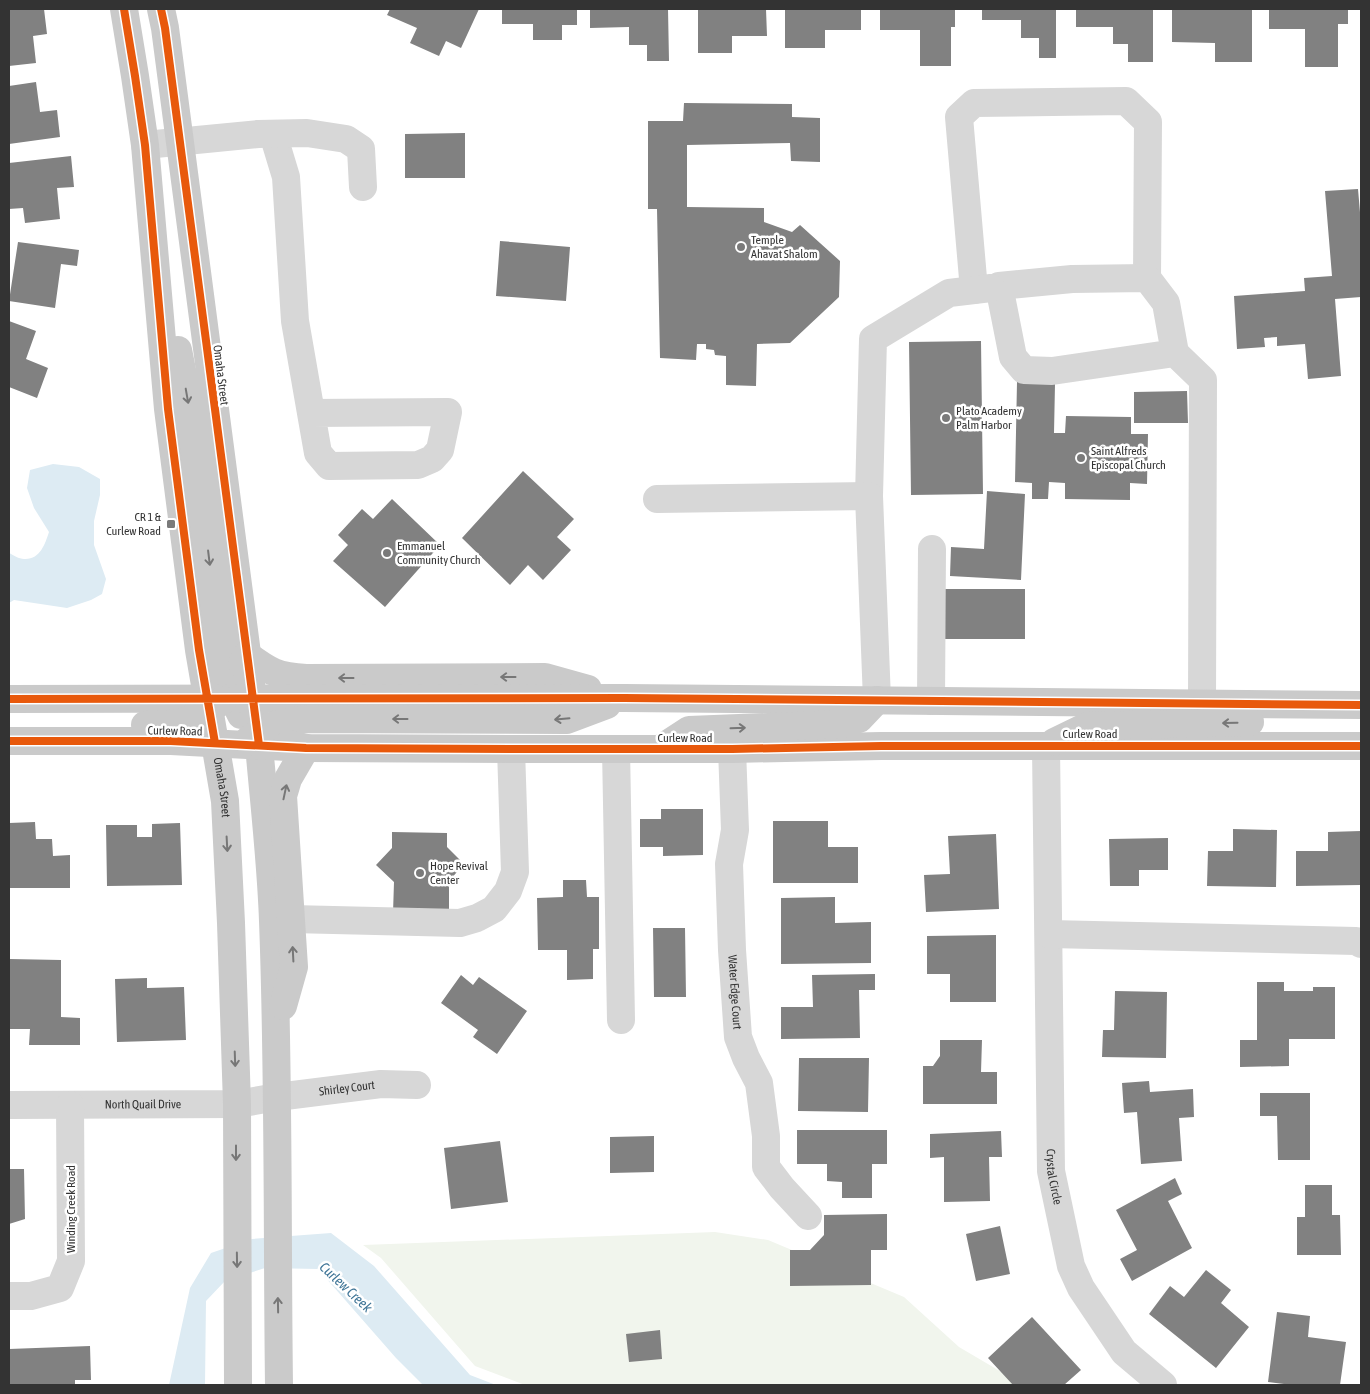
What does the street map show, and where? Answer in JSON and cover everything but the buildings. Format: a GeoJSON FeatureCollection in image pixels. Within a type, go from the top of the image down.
{"type":"FeatureCollection","features":[{"type":"Feature","properties":{"kind":"main road","name":"Omaha Street"},"geometry":{"type":"LineString","coordinates":[[124,9],[145,145],[168,409],[199,650],[229,721],[273,920],[277,1097],[279,1385]]}},
{"type":"Feature","properties":{"kind":"main road","name":"Omaha Street"},"geometry":{"type":"LineString","coordinates":[[161,9],[247,655],[229,721],[225,801],[237,1104],[238,1380]]}},
{"type":"Feature","properties":{"kind":"main road"},"geometry":{"type":"LineString","coordinates":[[247,655],[264,668],[283,676],[306,678],[545,677],[624,698]]}},
{"type":"Feature","properties":{"kind":"main road","name":"Curlew Road"},"geometry":{"type":"LineString","coordinates":[[9,741],[171,741],[229,721],[624,698],[1361,705]]}},
{"type":"Feature","properties":{"kind":"main road","name":"Curlew Road"},"geometry":{"type":"LineString","coordinates":[[9,699],[175,699],[229,721],[306,748],[732,749],[880,746],[1361,746]]}},
{"type":"Feature","properties":{"kind":"main road"},"geometry":{"type":"LineString","coordinates":[[660,749],[689,730],[843,724],[859,719],[877,700]]}},
{"type":"Feature","properties":{"kind":"main road"},"geometry":{"type":"LineString","coordinates":[[1046,746],[1087,726],[1255,722],[1292,705]]}},
{"type":"Feature","properties":{"kind":"main road"},"geometry":{"type":"LineString","coordinates":[[9,725],[173,725],[193,720],[229,721]]}},
{"type":"Feature","properties":{"kind":"main road"},"geometry":{"type":"LineString","coordinates":[[275,1035],[294,967],[283,796],[288,779],[306,748]]}},
{"type":"Feature","properties":{"kind":"street"},"geometry":{"type":"LineString","coordinates":[[1174,353],[1052,371],[1024,370],[1013,357],[987,288],[959,117],[974,103],[1126,101],[1148,122],[1147,278],[1166,303],[1174,353],[1203,380],[1202,704]]}},
{"type":"Feature","properties":{"kind":"street"},"geometry":{"type":"LineString","coordinates":[[145,145],[273,134],[307,133],[346,139],[361,149],[363,187]]}},
{"type":"Feature","properties":{"kind":"street"},"geometry":{"type":"LineString","coordinates":[[273,134],[286,177],[295,321],[311,413],[318,453],[329,466],[418,465],[432,459],[440,450],[448,412],[311,413]]}},
{"type":"Feature","properties":{"kind":"street"},"geometry":{"type":"LineString","coordinates":[[877,700],[869,496],[873,339],[949,293],[1072,279],[1147,278]]}},
{"type":"Feature","properties":{"kind":"street"},"geometry":{"type":"LineString","coordinates":[[657,499],[869,496]]}},
{"type":"Feature","properties":{"kind":"street"},"geometry":{"type":"LineString","coordinates":[[931,701],[932,549]]}},
{"type":"Feature","properties":{"kind":"street","name":"Crystal Circle"},"geometry":{"type":"LineString","coordinates":[[1046,746],[1052,1171],[1071,1266],[1081,1288],[1124,1352],[1163,1385]]}},
{"type":"Feature","properties":{"kind":"street"},"geometry":{"type":"LineString","coordinates":[[291,919],[460,923],[477,918],[494,909],[508,891],[515,872],[511,749]]}},
{"type":"Feature","properties":{"kind":"street"},"geometry":{"type":"LineString","coordinates":[[616,749],[621,1020]]}},
{"type":"Feature","properties":{"kind":"street","name":"Water Edge Court"},"geometry":{"type":"LineString","coordinates":[[732,749],[735,830],[729,864],[738,1037],[759,1083],[766,1136],[766,1167],[782,1188],[808,1216]]}},
{"type":"Feature","properties":{"kind":"street"},"geometry":{"type":"LineString","coordinates":[[1049,934],[1356,941],[1361,944]]}},
{"type":"Feature","properties":{"kind":"street","name":"Shirley Court"},"geometry":{"type":"LineString","coordinates":[[277,1097],[381,1084],[417,1085]]}},
{"type":"Feature","properties":{"kind":"street","name":"North Quail Drive"},"geometry":{"type":"LineString","coordinates":[[9,1105],[237,1104],[277,1097]]}},
{"type":"Feature","properties":{"kind":"street","name":"Winding Creek Road"},"geometry":{"type":"LineString","coordinates":[[9,1296],[31,1296],[60,1288],[72,1261],[70,1105]]}},
{"type":"Feature","properties":{"kind":"shaded area"},"geometry":{"type":"Polygon","coordinates":[[[715,1232],[768,1240],[904,1297],[959,1347],[1010,1377],[1018,1385],[525,1385],[475,1366],[381,1258],[363,1245],[715,1232]]]}},
{"type":"Feature","properties":{"kind":"water"},"geometry":{"type":"Polygon","coordinates":[[[53,464],[79,467],[100,479],[100,495],[94,521],[94,545],[106,579],[102,594],[67,608],[14,600],[9,603],[9,553],[22,559],[34,557],[41,550],[49,532],[34,508],[27,488],[30,470],[53,464]]]}},
{"type":"Feature","properties":{"kind":"water","name":"Curlew Creek"},"geometry":{"type":"Polygon","coordinates":[[[331,1233],[374,1266],[470,1375],[496,1385],[423,1385],[396,1358],[318,1269],[265,1268],[225,1281],[206,1301],[205,1385],[169,1385],[190,1288],[211,1253],[252,1239],[331,1233]]]}},
{"type":"Feature","properties":{"kind":"cycle path"},"geometry":{"type":"LineString","coordinates":[[124,9],[145,145],[168,409],[199,650],[215,743]]}},
{"type":"Feature","properties":{"kind":"cycle path"},"geometry":{"type":"LineString","coordinates":[[161,9],[259,745]]}},
{"type":"Feature","properties":{"kind":"cycle path"},"geometry":{"type":"LineString","coordinates":[[9,699],[624,698],[1361,705]]}},
{"type":"Feature","properties":{"kind":"cycle path"},"geometry":{"type":"LineString","coordinates":[[9,741],[171,741],[306,748],[511,749],[732,749],[881,746],[1361,746]]}},
{"type":"Feature","properties":{"kind":"place","name":"Temple Ahavat Shalom"},"geometry":{"type":"Point","coordinates":[741,247]}},
{"type":"Feature","properties":{"kind":"place","name":"Plato Academy Palm Harbor"},"geometry":{"type":"Point","coordinates":[946,418]}},
{"type":"Feature","properties":{"kind":"place","name":"Saint Alfreds Episcopal Church"},"geometry":{"type":"Point","coordinates":[1081,458]}},
{"type":"Feature","properties":{"kind":"place","name":"CR 1 & Curlew Road"},"geometry":{"type":"Point","coordinates":[171,524]}},
{"type":"Feature","properties":{"kind":"place","name":"Emmanuel Community Church"},"geometry":{"type":"Point","coordinates":[387,553]}},
{"type":"Feature","properties":{"kind":"place","name":"Hope Revival Center"},"geometry":{"type":"Point","coordinates":[420,873]}}]}
